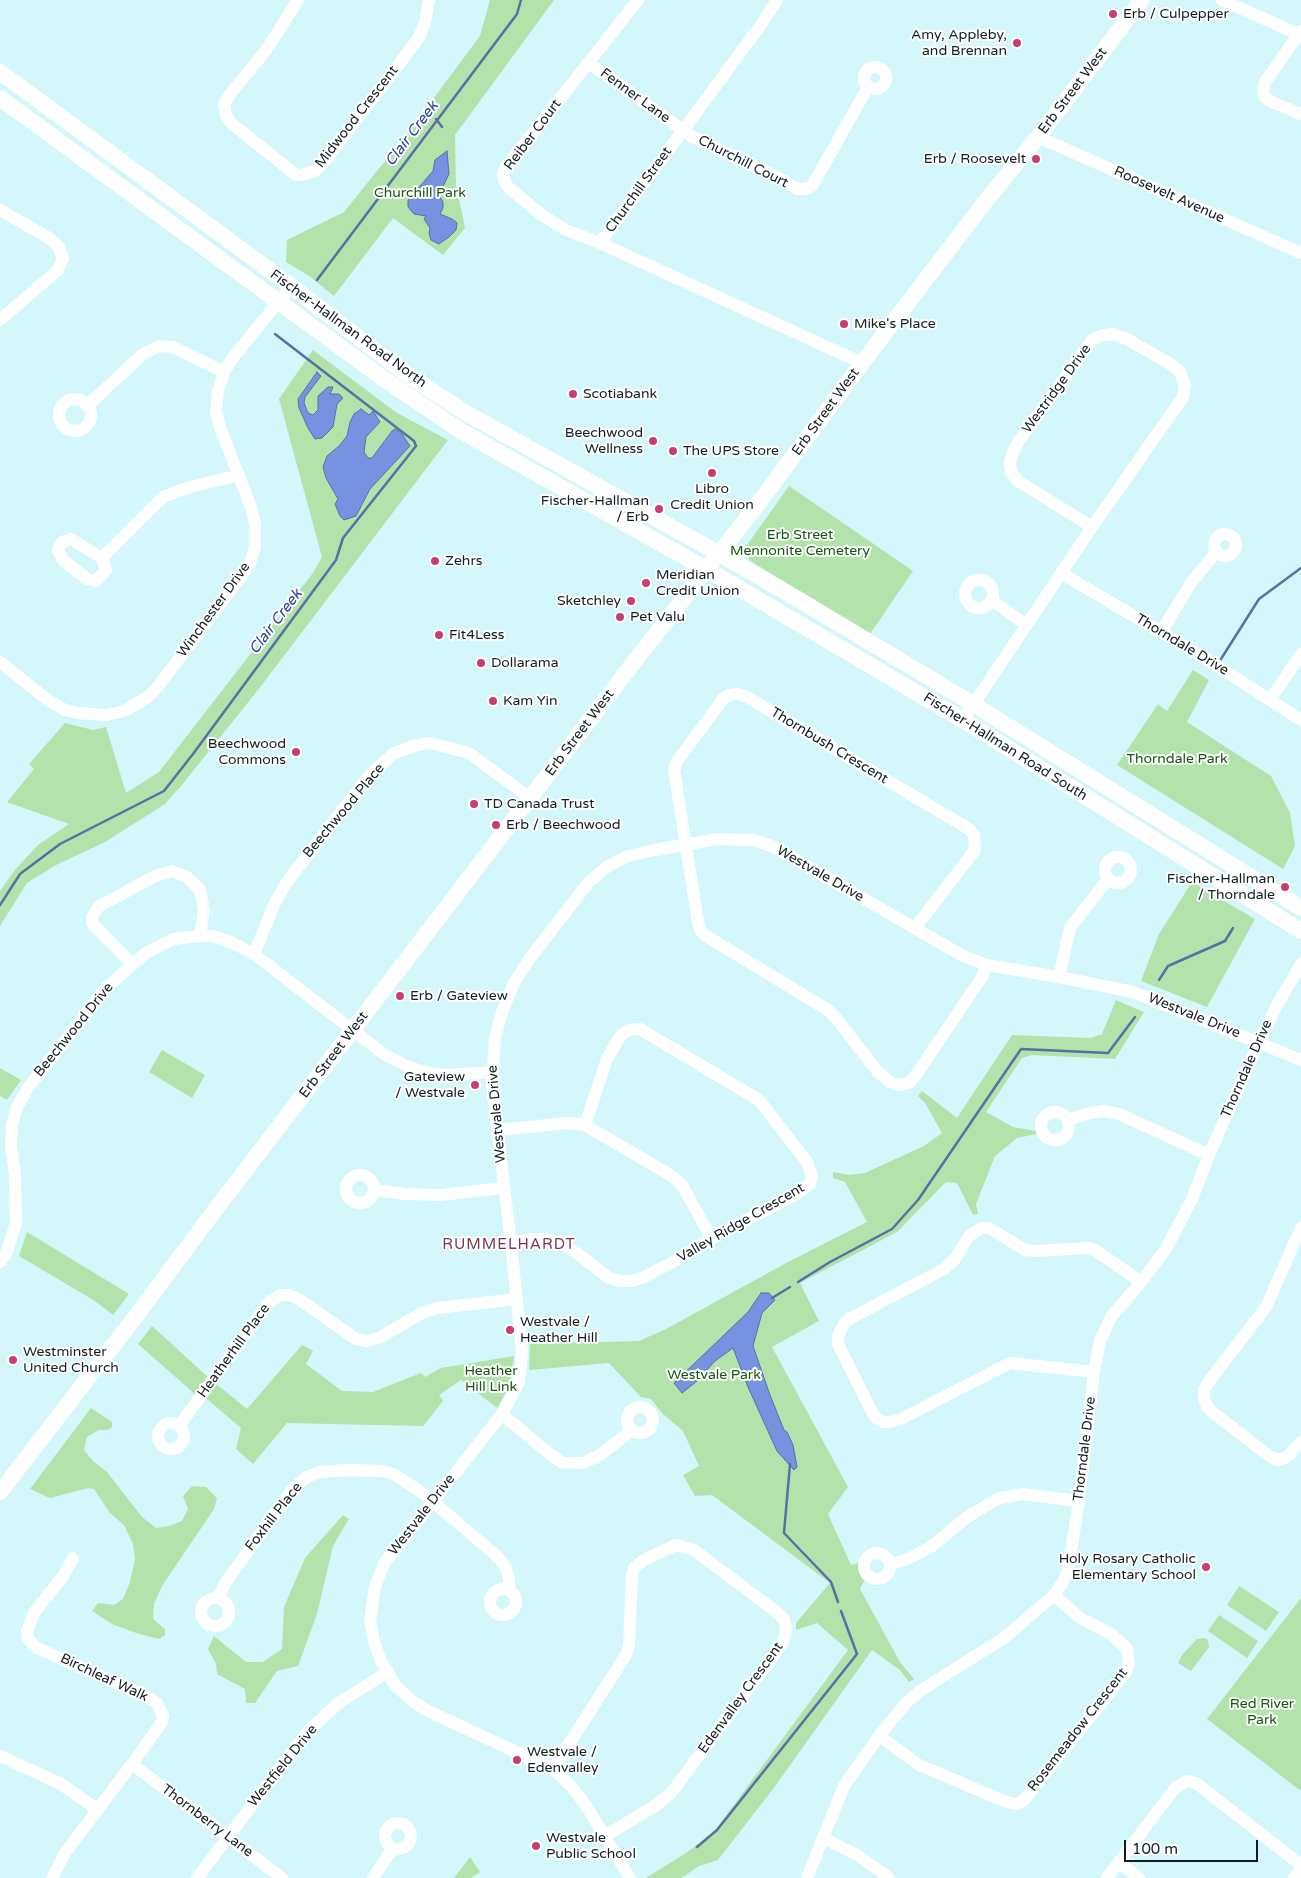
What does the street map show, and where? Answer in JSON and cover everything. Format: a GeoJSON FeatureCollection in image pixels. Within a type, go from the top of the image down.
{"type":"FeatureCollection","features":[{"type":"Feature","properties":{"kind":"main road","name":"Erb Street West"},"geometry":{"type":"LineString","coordinates":[[0,1492],[530,798],[764,496],[862,363],[1012,167],[1038,137],[1142,0]]}},
{"type":"Feature","properties":{"kind":"main road","name":"Fischer-Hallman Road North"},"geometry":{"type":"LineString","coordinates":[[0,72],[291,286],[402,371],[466,413],[718,553]]}},
{"type":"Feature","properties":{"kind":"main road","name":"Fischer-Hallman Road North"},"geometry":{"type":"LineString","coordinates":[[0,98],[278,302],[461,431],[706,569]]}},
{"type":"Feature","properties":{"kind":"main road","name":"Fischer-Hallman Road South"},"geometry":{"type":"LineString","coordinates":[[718,553],[973,704],[1301,908]]}},
{"type":"Feature","properties":{"kind":"main road","name":"Fischer-Hallman Road South"},"geometry":{"type":"LineString","coordinates":[[706,569],[963,720],[1301,931]]}},
{"type":"Feature","properties":{"kind":"street","name":"Midwood Crescent"},"geometry":{"type":"LineString","coordinates":[[298,0],[267,49],[224,104],[226,115],[231,123],[296,175],[315,171],[324,162],[418,39],[425,23],[429,0]]}},
{"type":"Feature","properties":{"kind":"street","name":"Reiber Court"},"geometry":{"type":"LineString","coordinates":[[600,242],[566,230],[542,215],[508,187],[504,180],[503,172],[638,0]]}},
{"type":"Feature","properties":{"kind":"street","name":"Churchill Street"},"geometry":{"type":"LineString","coordinates":[[776,0],[760,26],[600,242],[862,363]]}},
{"type":"Feature","properties":{"kind":"street"},"geometry":{"type":"LineString","coordinates":[[1222,0],[1300,32],[1266,82],[1263,91],[1265,98],[1301,114]]}},
{"type":"Feature","properties":{"kind":"street","name":"Fenner Lane"},"geometry":{"type":"LineString","coordinates":[[589,62],[682,130]]}},
{"type":"Feature","properties":{"kind":"street","name":"Churchill Court"},"geometry":{"type":"LineString","coordinates":[[682,130],[785,181],[797,189],[806,189],[812,186],[868,87]]}},
{"type":"Feature","properties":{"kind":"street","name":"Roosevelt Avenue"},"geometry":{"type":"LineString","coordinates":[[1038,137],[1301,253]]}},
{"type":"Feature","properties":{"kind":"street"},"geometry":{"type":"LineString","coordinates":[[0,210],[49,238],[59,247],[63,259],[58,270],[0,320]]}},
{"type":"Feature","properties":{"kind":"street","name":"Winchester Drive"},"geometry":{"type":"LineString","coordinates":[[0,662],[49,701],[65,710],[106,715],[124,711],[156,690],[250,563],[255,546],[255,524],[252,507],[220,428],[216,410],[218,392],[224,372],[232,359],[291,286]]}},
{"type":"Feature","properties":{"kind":"street","name":"Westridge Drive"},"geometry":{"type":"LineString","coordinates":[[963,720],[1092,527],[1183,396],[1185,385],[1180,372],[1172,365],[1127,339],[1112,334],[1103,335],[1092,340],[1018,442],[1010,463],[1011,472],[1018,481],[1092,527]]}},
{"type":"Feature","properties":{"kind":"street"},"geometry":{"type":"LineString","coordinates":[[87,406],[144,354],[159,346],[172,347],[224,372]]}},
{"type":"Feature","properties":{"kind":"street"},"geometry":{"type":"LineString","coordinates":[[102,558],[163,497],[190,487],[239,475]]}},
{"type":"Feature","properties":{"kind":"street"},"geometry":{"type":"LineString","coordinates":[[1161,632],[1191,583],[1216,552]]}},
{"type":"Feature","properties":{"kind":"street","name":"Thorndale Drive"},"geometry":{"type":"LineString","coordinates":[[1062,573],[1161,632],[1301,720]]}},
{"type":"Feature","properties":{"kind":"street"},"geometry":{"type":"LineString","coordinates":[[992,600],[1026,625]]}},
{"type":"Feature","properties":{"kind":"street"},"geometry":{"type":"LineString","coordinates":[[1270,700],[1301,654]]}},
{"type":"Feature","properties":{"kind":"street","name":"Thornbush Crescent"},"geometry":{"type":"LineString","coordinates":[[686,844],[675,783],[674,770],[678,760],[724,699],[729,695],[738,694],[747,697],[969,829],[974,835],[975,850],[970,858],[915,928]]}},
{"type":"Feature","properties":{"kind":"street","name":"Beechwood Place"},"geometry":{"type":"LineString","coordinates":[[254,954],[274,905],[286,883],[368,777],[394,753],[417,745],[430,743],[469,753],[530,798]]}},
{"type":"Feature","properties":{"kind":"street","name":"Westvale Drive"},"geometry":{"type":"LineString","coordinates":[[630,1878],[572,1787],[553,1769],[428,1711],[412,1701],[395,1685],[381,1661],[374,1642],[370,1621],[375,1586],[385,1562],[502,1414],[519,1382],[522,1352],[492,1072],[495,1038],[502,1012],[514,983],[530,958],[588,883],[608,866],[628,856],[718,839],[754,840],[774,847],[963,956],[987,966],[1059,976],[1133,992],[1301,1060]]}},
{"type":"Feature","properties":{"kind":"street"},"geometry":{"type":"LineString","coordinates":[[686,844],[700,930],[706,936],[828,1010],[878,1072],[890,1082],[904,1084],[913,1079],[987,966]]}},
{"type":"Feature","properties":{"kind":"street"},"geometry":{"type":"LineString","coordinates":[[132,964],[92,923],[92,917],[98,907],[155,876],[172,871],[187,877],[200,890],[204,910],[200,936]]}},
{"type":"Feature","properties":{"kind":"street"},"geometry":{"type":"LineString","coordinates":[[1059,976],[1070,928],[1108,879]]}},
{"type":"Feature","properties":{"kind":"street","name":"Beechwood Drive"},"geometry":{"type":"LineString","coordinates":[[0,1262],[6,1254],[16,1223],[15,1174],[11,1146],[12,1125],[17,1107],[28,1088],[106,988],[146,953],[173,939],[213,936],[233,943],[254,954],[385,1055],[419,1070],[448,1075],[492,1072]]}},
{"type":"Feature","properties":{"kind":"street","name":"Thorndale Drive"},"geometry":{"type":"LineString","coordinates":[[807,1878],[844,1786],[879,1736],[907,1702],[920,1691],[1004,1638],[1054,1595],[1063,1582],[1068,1570],[1079,1501],[1094,1372],[1100,1341],[1111,1317],[1166,1249],[1192,1199],[1209,1155],[1259,1042],[1277,1005],[1301,964]]}},
{"type":"Feature","properties":{"kind":"street","name":"Valley Ridge Crescent"},"geometry":{"type":"LineString","coordinates":[[511,1243],[545,1239],[560,1243],[574,1250],[609,1278],[620,1281],[632,1281],[676,1261],[712,1239],[798,1194],[810,1184],[812,1176],[807,1162],[760,1100],[640,1029],[632,1029],[625,1032],[619,1038],[607,1059],[585,1125]]}},
{"type":"Feature","properties":{"kind":"street"},"geometry":{"type":"LineString","coordinates":[[1068,1120],[1104,1111],[1119,1114],[1209,1155]]}},
{"type":"Feature","properties":{"kind":"street"},"geometry":{"type":"LineString","coordinates":[[497,1130],[568,1124],[585,1125],[672,1176],[682,1185],[712,1239]]}},
{"type":"Feature","properties":{"kind":"street"},"geometry":{"type":"LineString","coordinates":[[374,1190],[440,1196],[504,1188]]}},
{"type":"Feature","properties":{"kind":"street"},"geometry":{"type":"LineString","coordinates":[[1094,1372],[1010,1363],[901,1419],[883,1422],[876,1418],[872,1412],[838,1344],[838,1336],[845,1322],[851,1318],[944,1269],[955,1259],[969,1236],[982,1228],[989,1228],[1025,1250],[1089,1248],[1095,1250],[1141,1282]]}},
{"type":"Feature","properties":{"kind":"street"},"geometry":{"type":"LineString","coordinates":[[1301,1228],[1266,1307],[1204,1389],[1207,1407],[1269,1456],[1278,1460],[1287,1457],[1301,1442]]}},
{"type":"Feature","properties":{"kind":"street","name":"Heatherhill Place"},"geometry":{"type":"LineString","coordinates":[[178,1426],[269,1302],[282,1295],[290,1295],[300,1300],[356,1339],[367,1341],[379,1338],[410,1319],[438,1308],[517,1299]]}},
{"type":"Feature","properties":{"kind":"street"},"geometry":{"type":"LineString","coordinates":[[502,1414],[546,1452],[563,1463],[583,1463],[600,1455],[632,1430]]}},
{"type":"Feature","properties":{"kind":"street","name":"Foxhill Place"},"geometry":{"type":"LineString","coordinates":[[218,1598],[226,1582],[256,1538],[291,1491],[306,1477],[320,1472],[349,1470],[381,1471],[394,1474],[433,1501],[498,1557],[506,1568],[510,1579],[508,1590]]}},
{"type":"Feature","properties":{"kind":"street"},"geometry":{"type":"LineString","coordinates":[[891,1564],[908,1560],[932,1546],[966,1518],[997,1499],[1022,1494],[1079,1501]]}},
{"type":"Feature","properties":{"kind":"street","name":"Edenvalley Crescent"},"geometry":{"type":"LineString","coordinates":[[553,1769],[626,1655],[629,1645],[632,1575],[634,1568],[644,1560],[676,1545],[694,1550],[778,1612],[784,1620],[786,1628],[786,1637],[782,1644],[672,1792],[664,1800],[605,1836]]}},
{"type":"Feature","properties":{"kind":"street","name":"Birchleaf Walk"},"geometry":{"type":"LineString","coordinates":[[52,1878],[64,1853],[162,1722],[161,1710],[156,1702],[35,1647],[28,1640],[27,1631],[34,1613],[63,1576],[73,1558]]}},
{"type":"Feature","properties":{"kind":"street","name":"Rosemeadow Crescent"},"geometry":{"type":"LineString","coordinates":[[879,1736],[919,1764],[1009,1803],[1017,1804],[1024,1800],[1126,1672],[1129,1664],[1127,1650],[1111,1634],[1080,1618],[1054,1595]]}},
{"type":"Feature","properties":{"kind":"street","name":"Westfield Drive"},"geometry":{"type":"LineString","coordinates":[[197,1878],[308,1731],[340,1702],[388,1672]]}},
{"type":"Feature","properties":{"kind":"street"},"geometry":{"type":"LineString","coordinates":[[0,1756],[61,1784],[98,1810]]}},
{"type":"Feature","properties":{"kind":"street","name":"Thornberry Lane"},"geometry":{"type":"LineString","coordinates":[[132,1764],[282,1878]]}},
{"type":"Feature","properties":{"kind":"street"},"geometry":{"type":"LineString","coordinates":[[1107,1878],[1175,1788],[1187,1780],[1196,1783],[1301,1865]]}},
{"type":"Feature","properties":{"kind":"street"},"geometry":{"type":"LineString","coordinates":[[823,1838],[859,1856],[889,1878]]}},
{"type":"Feature","properties":{"kind":"street"},"geometry":{"type":"LineString","coordinates":[[374,1878],[392,1848]]}},
{"type":"Feature","properties":{"kind":"street"},"geometry":{"type":"LineString","coordinates":[[1119,1862],[1139,1878]]}},
{"type":"Feature","properties":{"kind":"street"},"geometry":{"type":"LineString","coordinates":[[1294,1878],[1301,1870]]}},
{"type":"Feature","properties":{"kind":"green space","name":"Churchill Park"},"geometry":{"type":"Polygon","coordinates":[[[490,0],[554,0],[455,135],[456,185],[465,228],[443,255],[393,218],[334,296],[309,276],[286,262],[287,240],[344,212],[410,130],[480,36],[490,0]]]}},
{"type":"Feature","properties":{"kind":"green space"},"geometry":{"type":"Polygon","coordinates":[[[313,350],[397,413],[448,440],[258,690],[165,804],[105,842],[56,865],[27,883],[0,926],[0,891],[14,871],[38,845],[69,824],[7,802],[34,769],[29,764],[65,723],[93,730],[106,727],[126,793],[159,772],[313,573],[322,557],[279,399],[313,350]],[[317,372],[298,399],[299,408],[308,428],[315,438],[322,438],[333,427],[337,404],[343,398],[339,394],[330,394],[333,387],[328,387],[318,396],[318,410],[313,415],[308,413],[303,403],[305,397],[321,376],[317,372]],[[361,409],[354,414],[347,436],[327,456],[323,467],[326,478],[338,499],[335,504],[340,516],[344,520],[355,516],[370,489],[410,446],[402,434],[395,429],[372,458],[368,458],[364,452],[366,437],[380,422],[373,412],[366,415],[361,409]]]}},
{"type":"Feature","properties":{"kind":"green space","name":"Erb Street Mennonite Cemetery"},"geometry":{"type":"Polygon","coordinates":[[[789,486],[913,571],[870,634],[749,560],[747,545],[789,486]]]}},
{"type":"Feature","properties":{"kind":"green space","name":"Thorndale Park"},"geometry":{"type":"Polygon","coordinates":[[[1193,670],[1209,680],[1187,722],[1271,776],[1290,813],[1295,846],[1283,869],[1117,765],[1158,704],[1167,711],[1193,670]]]}},
{"type":"Feature","properties":{"kind":"green space"},"geometry":{"type":"Polygon","coordinates":[[[1192,882],[1255,919],[1207,1007],[1141,981],[1159,934],[1192,882]]]}},
{"type":"Feature","properties":{"kind":"green space","name":"Westvale Park"},"geometry":{"type":"Polygon","coordinates":[[[1116,1000],[1144,1012],[1115,1059],[1032,1055],[1022,1058],[986,1112],[1013,1127],[1036,1131],[1037,1134],[1017,1138],[995,1156],[976,1204],[978,1214],[973,1215],[957,1183],[946,1182],[897,1232],[800,1283],[819,1321],[772,1347],[848,1487],[828,1514],[851,1565],[858,1563],[865,1579],[860,1589],[900,1662],[914,1679],[909,1682],[900,1670],[872,1650],[776,1785],[718,1860],[699,1866],[681,1878],[646,1878],[686,1853],[713,1833],[848,1650],[817,1623],[796,1630],[796,1623],[830,1583],[712,1495],[695,1496],[683,1475],[699,1466],[683,1431],[662,1413],[651,1399],[641,1397],[609,1363],[529,1370],[530,1344],[639,1341],[666,1329],[788,1262],[867,1222],[845,1182],[833,1178],[833,1172],[850,1175],[865,1173],[924,1146],[942,1133],[925,1103],[918,1096],[922,1091],[957,1118],[1012,1035],[1091,1038],[1102,1034],[1116,1000]]]}},
{"type":"Feature","properties":{"kind":"green space"},"geometry":{"type":"Polygon","coordinates":[[[162,1050],[205,1075],[192,1098],[149,1072],[162,1050]]]}},
{"type":"Feature","properties":{"kind":"green space"},"geometry":{"type":"Polygon","coordinates":[[[0,1068],[21,1080],[7,1100],[0,1096],[0,1068]]]}},
{"type":"Feature","properties":{"kind":"green space"},"geometry":{"type":"Polygon","coordinates":[[[27,1232],[129,1294],[113,1315],[95,1301],[19,1256],[27,1232]]]}},
{"type":"Feature","properties":{"kind":"green space","name":"Heather Hill Link"},"geometry":{"type":"Polygon","coordinates":[[[152,1326],[209,1378],[247,1409],[302,1345],[313,1351],[306,1364],[342,1391],[373,1392],[421,1373],[425,1377],[441,1368],[514,1356],[509,1387],[497,1408],[461,1380],[439,1395],[443,1401],[423,1426],[287,1423],[253,1464],[236,1449],[241,1428],[207,1399],[196,1395],[138,1344],[152,1326]]]}},
{"type":"Feature","properties":{"kind":"green space"},"geometry":{"type":"Polygon","coordinates":[[[91,1408],[112,1422],[112,1427],[108,1430],[99,1430],[87,1437],[84,1450],[93,1461],[107,1472],[142,1517],[156,1528],[182,1521],[188,1509],[183,1496],[192,1486],[206,1487],[217,1498],[214,1509],[162,1586],[154,1604],[153,1619],[165,1629],[165,1635],[159,1639],[112,1624],[92,1611],[98,1603],[114,1605],[123,1599],[130,1582],[135,1559],[133,1544],[124,1525],[110,1513],[94,1489],[88,1488],[50,1498],[30,1489],[91,1408]]]}},
{"type":"Feature","properties":{"kind":"green space"},"geometry":{"type":"Polygon","coordinates":[[[343,1515],[349,1519],[333,1546],[317,1614],[298,1666],[277,1671],[255,1703],[246,1703],[245,1689],[217,1674],[216,1664],[208,1649],[214,1636],[246,1662],[263,1662],[282,1649],[284,1607],[305,1558],[343,1515]]]}},
{"type":"Feature","properties":{"kind":"green space"},"geometry":{"type":"Polygon","coordinates":[[[1239,1586],[1279,1612],[1266,1631],[1227,1605],[1239,1586]]]}},
{"type":"Feature","properties":{"kind":"green space","name":"Red River Park"},"geometry":{"type":"Polygon","coordinates":[[[1301,1598],[1301,1791],[1207,1719],[1301,1598]]]}},
{"type":"Feature","properties":{"kind":"green space"},"geometry":{"type":"Polygon","coordinates":[[[1219,1615],[1258,1641],[1247,1658],[1208,1631],[1219,1615]]]}},
{"type":"Feature","properties":{"kind":"green space"},"geometry":{"type":"Polygon","coordinates":[[[1205,1638],[1208,1640],[1209,1647],[1191,1671],[1178,1663],[1182,1655],[1197,1639],[1205,1638]]]}},
{"type":"Feature","properties":{"kind":"green space"},"geometry":{"type":"Polygon","coordinates":[[[470,1857],[480,1872],[471,1878],[454,1878],[470,1857]]]}},
{"type":"Feature","properties":{"kind":"water"},"geometry":{"type":"Polygon","coordinates":[[[447,151],[449,174],[439,195],[443,202],[440,214],[457,223],[456,230],[439,244],[431,240],[430,228],[424,219],[426,216],[414,214],[408,207],[408,200],[433,171],[435,160],[447,151]]]}},
{"type":"Feature","properties":{"kind":"water"},"geometry":{"type":"Polygon","coordinates":[[[317,372],[321,376],[305,397],[304,403],[308,413],[313,415],[318,410],[318,396],[328,387],[333,387],[330,394],[339,394],[343,398],[337,404],[333,427],[322,438],[315,439],[299,408],[298,399],[317,372]]]}},
{"type":"Feature","properties":{"kind":"water"},"geometry":{"type":"Polygon","coordinates":[[[361,409],[369,415],[373,411],[380,422],[366,437],[364,452],[368,458],[372,458],[395,429],[402,434],[410,446],[370,489],[356,516],[344,520],[340,516],[335,504],[338,499],[326,478],[323,467],[327,456],[347,436],[354,414],[361,409]]]}},
{"type":"Feature","properties":{"kind":"water"},"geometry":{"type":"Polygon","coordinates":[[[761,1293],[769,1293],[775,1300],[762,1313],[753,1346],[784,1430],[787,1432],[793,1445],[797,1467],[794,1470],[777,1451],[748,1387],[733,1348],[715,1361],[697,1381],[682,1393],[674,1383],[748,1312],[761,1293]]]}},
{"type":"Feature","properties":{"kind":"waterway","name":"Clair Creek"},"geometry":{"type":"LineString","coordinates":[[317,280],[517,14],[521,0]]}},
{"type":"Feature","properties":{"kind":"waterway","name":"Clair Creek"},"geometry":{"type":"LineString","coordinates":[[436,119],[442,127]]}},
{"type":"Feature","properties":{"kind":"waterway","name":"Clair Creek"},"geometry":{"type":"LineString","coordinates":[[0,905],[20,874],[60,844],[164,791],[336,560],[343,538],[416,446],[414,441],[275,334]]}},
{"type":"Feature","properties":{"kind":"waterway"},"geometry":{"type":"LineString","coordinates":[[1221,659],[1259,599],[1301,568]]}},
{"type":"Feature","properties":{"kind":"waterway"},"geometry":{"type":"LineString","coordinates":[[1159,980],[1168,966],[1225,941],[1233,928]]}},
{"type":"Feature","properties":{"kind":"waterway"},"geometry":{"type":"LineString","coordinates":[[798,1282],[830,1262],[892,1229],[918,1200],[1021,1049],[1108,1053],[1135,1017]]}},
{"type":"Feature","properties":{"kind":"waterway"},"geometry":{"type":"LineString","coordinates":[[772,1298],[790,1287]]}},
{"type":"Feature","properties":{"kind":"waterway"},"geometry":{"type":"LineString","coordinates":[[790,1464],[784,1533],[831,1582],[838,1602]]}},
{"type":"Feature","properties":{"kind":"waterway"},"geometry":{"type":"LineString","coordinates":[[697,1847],[717,1830],[857,1654],[841,1611]]}},
{"type":"Feature","properties":{"kind":"place","name":"Erb / Culpepper"},"geometry":{"type":"Point","coordinates":[1113,14]}},
{"type":"Feature","properties":{"kind":"place","name":"Amy, Appleby, and Brennan"},"geometry":{"type":"Point","coordinates":[1017,43]}},
{"type":"Feature","properties":{"kind":"place","name":"Erb / Roosevelt"},"geometry":{"type":"Point","coordinates":[1036,159]}},
{"type":"Feature","properties":{"kind":"place","name":"Mike's Place"},"geometry":{"type":"Point","coordinates":[844,324]}},
{"type":"Feature","properties":{"kind":"place","name":"Scotiabank"},"geometry":{"type":"Point","coordinates":[573,394]}},
{"type":"Feature","properties":{"kind":"place","name":"Beechwood Wellness"},"geometry":{"type":"Point","coordinates":[653,441]}},
{"type":"Feature","properties":{"kind":"place","name":"The UPS Store"},"geometry":{"type":"Point","coordinates":[673,451]}},
{"type":"Feature","properties":{"kind":"place","name":"Libro Credit Union"},"geometry":{"type":"Point","coordinates":[712,473]}},
{"type":"Feature","properties":{"kind":"place","name":"Fischer-Hallman / Erb"},"geometry":{"type":"Point","coordinates":[659,509]}},
{"type":"Feature","properties":{"kind":"place","name":"Zehrs"},"geometry":{"type":"Point","coordinates":[435,561]}},
{"type":"Feature","properties":{"kind":"place","name":"Meridian Credit Union"},"geometry":{"type":"Point","coordinates":[646,583]}},
{"type":"Feature","properties":{"kind":"place","name":"Sketchley"},"geometry":{"type":"Point","coordinates":[631,601]}},
{"type":"Feature","properties":{"kind":"place","name":"Pet Valu"},"geometry":{"type":"Point","coordinates":[620,617]}},
{"type":"Feature","properties":{"kind":"place","name":"Fit4Less"},"geometry":{"type":"Point","coordinates":[439,635]}},
{"type":"Feature","properties":{"kind":"place","name":"Dollarama"},"geometry":{"type":"Point","coordinates":[481,663]}},
{"type":"Feature","properties":{"kind":"place","name":"Kam Yin"},"geometry":{"type":"Point","coordinates":[493,701]}},
{"type":"Feature","properties":{"kind":"place","name":"Beechwood Commons"},"geometry":{"type":"Point","coordinates":[296,752]}},
{"type":"Feature","properties":{"kind":"place","name":"TD Canada Trust"},"geometry":{"type":"Point","coordinates":[474,804]}},
{"type":"Feature","properties":{"kind":"place","name":"Erb / Beechwood"},"geometry":{"type":"Point","coordinates":[496,825]}},
{"type":"Feature","properties":{"kind":"place","name":"Fischer-Hallman / Thorndale"},"geometry":{"type":"Point","coordinates":[1285,887]}},
{"type":"Feature","properties":{"kind":"place","name":"Erb / Gateview"},"geometry":{"type":"Point","coordinates":[400,996]}},
{"type":"Feature","properties":{"kind":"place","name":"Gateview / Westvale"},"geometry":{"type":"Point","coordinates":[475,1085]}},
{"type":"Feature","properties":{"kind":"place","name":"Westvale / Heather Hill"},"geometry":{"type":"Point","coordinates":[510,1330]}},
{"type":"Feature","properties":{"kind":"place","name":"Westminster United Church"},"geometry":{"type":"Point","coordinates":[13,1360]}},
{"type":"Feature","properties":{"kind":"place","name":"Holy Rosary Catholic Elementary School"},"geometry":{"type":"Point","coordinates":[1206,1567]}},
{"type":"Feature","properties":{"kind":"place","name":"Westvale / Edenvalley"},"geometry":{"type":"Point","coordinates":[517,1760]}},
{"type":"Feature","properties":{"kind":"place","name":"Westvale Public School"},"geometry":{"type":"Point","coordinates":[536,1846]}},
{"type":"Feature","properties":{"kind":"district","name":"RUMMELHARDT"},"geometry":{"type":"Point","coordinates":[509,1245]}}]}
